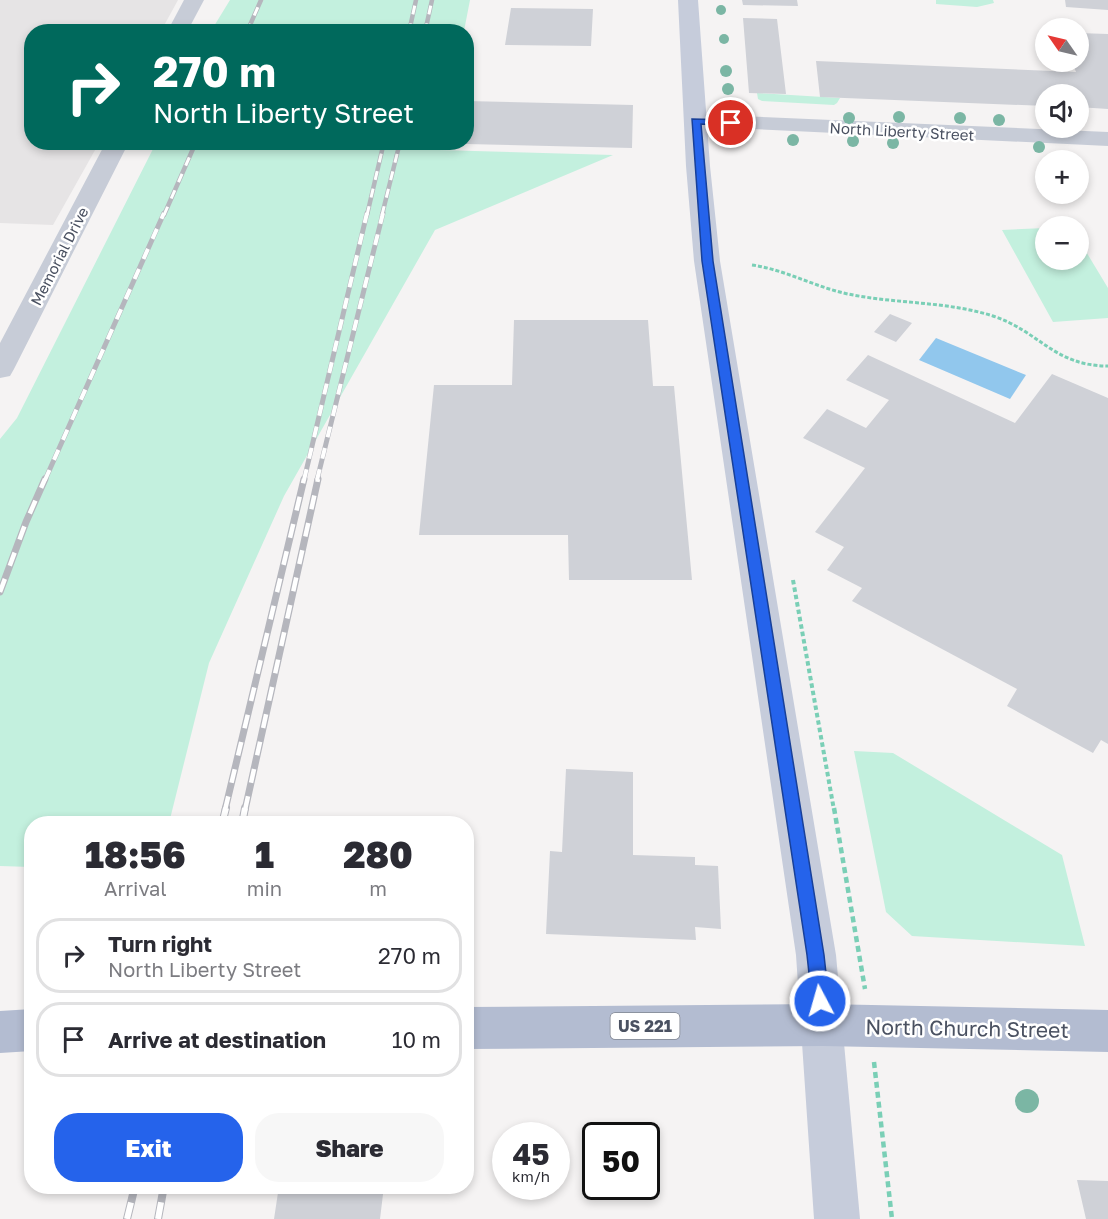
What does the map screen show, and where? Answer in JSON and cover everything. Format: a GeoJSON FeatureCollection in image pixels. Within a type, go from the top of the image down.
{"type":"FeatureCollection","features":[{"type":"Feature","properties":{"kind":"main road"},"geometry":{"type":"LineString","coordinates":[[688,0],[708,261],[816,955],[837,1219]]}},
{"type":"Feature","properties":{"kind":"main road","name":"North Church Street"},"geometry":{"type":"LineString","coordinates":[[474,1028],[823,1025],[1108,1031]]}},
{"type":"Feature","properties":{"kind":"street"},"geometry":{"type":"LineString","coordinates":[[181,24],[194,0]]}},
{"type":"Feature","properties":{"kind":"street","name":"North Liberty Street"},"geometry":{"type":"LineString","coordinates":[[696,121],[1108,139]]}},
{"type":"Feature","properties":{"kind":"street","name":"Memorial Drive"},"geometry":{"type":"LineString","coordinates":[[0,369],[114,150]]}},
{"type":"Feature","properties":{"kind":"path"},"geometry":{"type":"LineString","coordinates":[[752,265],[770,267],[821,287],[851,294],[944,306],[995,316],[1024,330],[1062,359],[1077,365],[1108,366]]}},
{"type":"Feature","properties":{"kind":"path"},"geometry":{"type":"LineString","coordinates":[[792,576],[859,946]]}},
{"type":"Feature","properties":{"kind":"path"},"geometry":{"type":"LineString","coordinates":[[879,1104],[892,1219]]}},
{"type":"Feature","properties":{"kind":"shaded area"},"geometry":{"type":"Polygon","coordinates":[[[0,0],[178,0],[165,24],[24,24],[24,150],[95,150],[53,225],[0,223],[0,0]]]}},
{"type":"Feature","properties":{"kind":"green space"},"geometry":{"type":"Polygon","coordinates":[[[230,0],[470,0],[465,24],[215,24],[230,0]]]}},
{"type":"Feature","properties":{"kind":"green space"},"geometry":{"type":"Polygon","coordinates":[[[936,0],[993,0],[994,3],[977,7],[936,4],[936,0]]]}},
{"type":"Feature","properties":{"kind":"green space"},"geometry":{"type":"Polygon","coordinates":[[[757,93],[840,98],[834,105],[762,101],[758,99],[757,93]]]}},
{"type":"Feature","properties":{"kind":"green space"},"geometry":{"type":"Polygon","coordinates":[[[152,150],[439,150],[613,155],[435,230],[284,496],[209,663],[171,816],[24,816],[24,867],[0,866],[0,439],[17,418],[152,150]]]}},
{"type":"Feature","properties":{"kind":"green space"},"geometry":{"type":"Polygon","coordinates":[[[1035,228],[1035,270],[1089,270],[1089,257],[1108,288],[1108,318],[1053,322],[1002,230],[1035,228]]]}},
{"type":"Feature","properties":{"kind":"green space"},"geometry":{"type":"Polygon","coordinates":[[[854,751],[893,753],[1062,855],[1085,946],[912,936],[886,912],[854,751]]]}},
{"type":"Feature","properties":{"kind":"water"},"geometry":{"type":"Polygon","coordinates":[[[936,338],[1026,375],[1010,399],[919,360],[936,338]]]}},
{"type":"Feature","properties":{"kind":"building"},"geometry":{"type":"Polygon","coordinates":[[[742,0],[797,0],[798,6],[743,5],[742,0]]]}},
{"type":"Feature","properties":{"kind":"building"},"geometry":{"type":"Polygon","coordinates":[[[1065,0],[1108,0],[1108,10],[1066,7],[1065,0]]]}},
{"type":"Feature","properties":{"kind":"building"},"geometry":{"type":"Polygon","coordinates":[[[511,8],[593,9],[591,46],[505,45],[511,8]]]}},
{"type":"Feature","properties":{"kind":"building"},"geometry":{"type":"Polygon","coordinates":[[[743,18],[777,19],[786,94],[749,93],[743,18]]]}},
{"type":"Feature","properties":{"kind":"building"},"geometry":{"type":"Polygon","coordinates":[[[1089,33],[1108,34],[1108,109],[1089,108],[1089,84],[1035,84],[1035,106],[820,97],[816,61],[1035,72],[1089,72],[1089,33]]]}},
{"type":"Feature","properties":{"kind":"building"},"geometry":{"type":"Polygon","coordinates":[[[474,101],[633,105],[632,148],[474,144],[474,101]]]}},
{"type":"Feature","properties":{"kind":"building"},"geometry":{"type":"Polygon","coordinates":[[[890,314],[912,323],[896,342],[874,332],[890,314]]]}},
{"type":"Feature","properties":{"kind":"building"},"geometry":{"type":"Polygon","coordinates":[[[514,320],[648,320],[653,386],[674,386],[692,580],[569,580],[568,535],[419,535],[434,385],[512,385],[514,320]]]}},
{"type":"Feature","properties":{"kind":"building"},"geometry":{"type":"Polygon","coordinates":[[[868,355],[1015,423],[1052,374],[1108,398],[1108,744],[1101,740],[1093,753],[1007,706],[1017,689],[852,601],[862,588],[827,570],[844,547],[815,532],[865,468],[803,438],[827,409],[866,428],[889,400],[846,380],[868,355]]]}},
{"type":"Feature","properties":{"kind":"building"},"geometry":{"type":"Polygon","coordinates":[[[566,769],[633,772],[633,855],[695,857],[695,865],[718,866],[721,929],[695,927],[696,940],[546,934],[550,851],[562,852],[566,769]]]}},
{"type":"Feature","properties":{"kind":"building"},"geometry":{"type":"Polygon","coordinates":[[[1077,1180],[1108,1181],[1108,1219],[1086,1219],[1077,1180]]]}},
{"type":"Feature","properties":{"kind":"building"},"geometry":{"type":"Polygon","coordinates":[[[278,1194],[383,1194],[380,1219],[274,1219],[278,1194]]]}},
{"type":"Feature","properties":{"kind":"railway"},"geometry":{"type":"LineString","coordinates":[[250,24],[261,0]]}},
{"type":"Feature","properties":{"kind":"railway"},"geometry":{"type":"LineString","coordinates":[[411,24],[416,0]]}},
{"type":"Feature","properties":{"kind":"railway"},"geometry":{"type":"LineString","coordinates":[[427,24],[432,0]]}},
{"type":"Feature","properties":{"kind":"railway"},"geometry":{"type":"LineString","coordinates":[[164,215],[192,150]]}},
{"type":"Feature","properties":{"kind":"railway"},"geometry":{"type":"LineString","coordinates":[[367,215],[382,150]]}},
{"type":"Feature","properties":{"kind":"railway"},"geometry":{"type":"LineString","coordinates":[[382,215],[398,150]]}},
{"type":"Feature","properties":{"kind":"railway"},"geometry":{"type":"LineString","coordinates":[[45,480],[164,213]]}},
{"type":"Feature","properties":{"kind":"railway"},"geometry":{"type":"LineString","coordinates":[[304,480],[367,213]]}},
{"type":"Feature","properties":{"kind":"railway"},"geometry":{"type":"LineString","coordinates":[[317,480],[383,213]]}},
{"type":"Feature","properties":{"kind":"railway"},"geometry":{"type":"LineString","coordinates":[[0,592],[45,479]]}},
{"type":"Feature","properties":{"kind":"railway"},"geometry":{"type":"LineString","coordinates":[[225,810],[304,479]]}},
{"type":"Feature","properties":{"kind":"railway"},"geometry":{"type":"LineString","coordinates":[[245,810],[318,479]]}},
{"type":"Feature","properties":{"kind":"railway"},"geometry":{"type":"LineString","coordinates":[[224,816],[226,808]]}},
{"type":"Feature","properties":{"kind":"railway"},"geometry":{"type":"LineString","coordinates":[[244,816],[245,808]]}},
{"type":"Feature","properties":{"kind":"railway"},"geometry":{"type":"LineString","coordinates":[[127,1219],[133,1194]]}},
{"type":"Feature","properties":{"kind":"railway"},"geometry":{"type":"LineString","coordinates":[[158,1219],[163,1194]]}},
{"type":"Feature","properties":{"kind":"route"},"geometry":{"type":"LineString","coordinates":[[731,123],[696,121],[698,166],[708,261],[816,955],[820,1001]]}}]}
